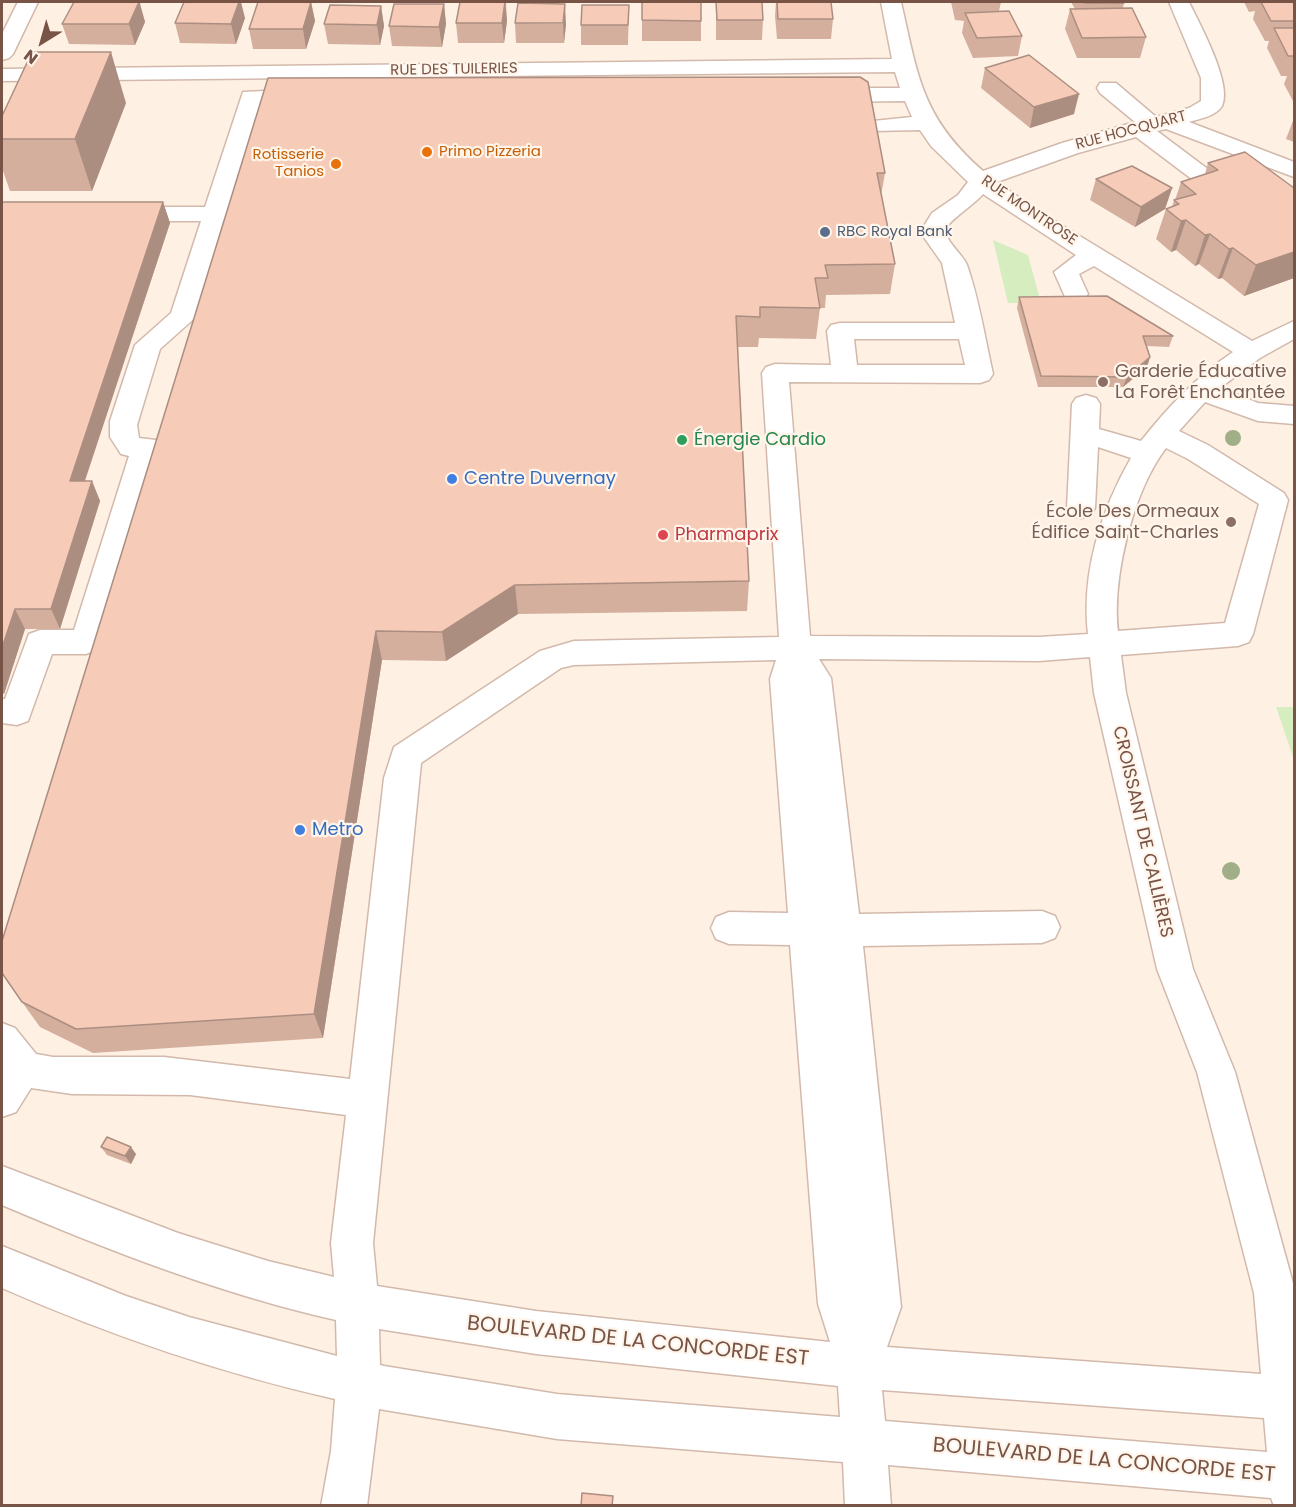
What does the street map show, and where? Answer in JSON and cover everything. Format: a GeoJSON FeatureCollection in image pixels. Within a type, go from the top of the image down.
{"type":"FeatureCollection","features":[{"type":"Feature","properties":{"kind":"street"},"geometry":{"type":"LineString","coordinates":[[2,54],[28,2]]}},
{"type":"Feature","properties":{"kind":"street","name":"RUE MONTROSE"},"geometry":{"type":"LineString","coordinates":[[891,2],[914,94],[927,123],[947,150],[981,180],[1034,218],[1251,352]]}},
{"type":"Feature","properties":{"kind":"street","name":"RUE HOCQUART"},"geometry":{"type":"LineString","coordinates":[[981,180],[1070,148],[1197,113],[1212,104],[1212,78],[1179,2]]}},
{"type":"Feature","properties":{"kind":"street","name":"RUE DES TUILERIES"},"geometry":{"type":"LineString","coordinates":[[2,75],[906,65]]}},
{"type":"Feature","properties":{"kind":"street"},"geometry":{"type":"LineString","coordinates":[[1108,88],[1152,125],[1209,181]]}},
{"type":"Feature","properties":{"kind":"street"},"geometry":{"type":"LineString","coordinates":[[805,95],[914,94]]}},
{"type":"Feature","properties":{"kind":"street"},"geometry":{"type":"LineString","coordinates":[[2,711],[17,712],[40,642],[86,642],[146,447],[131,447],[126,442],[124,417],[148,345],[183,317],[251,97],[333,96]]}},
{"type":"Feature","properties":{"kind":"street"},"geometry":{"type":"LineString","coordinates":[[881,126],[927,123]]}},
{"type":"Feature","properties":{"kind":"street"},"geometry":{"type":"LineString","coordinates":[[1152,125],[1294,170]]}},
{"type":"Feature","properties":{"kind":"street"},"geometry":{"type":"LineString","coordinates":[[868,1506],[859,1365],[839,1304],[826,929],[786,679],[795,649],[775,373],[980,374],[954,263],[935,236],[934,229],[940,218],[966,200],[981,180]]}},
{"type":"Feature","properties":{"kind":"street"},"geometry":{"type":"LineString","coordinates":[[146,234],[99,224],[215,214]]}},
{"type":"Feature","properties":{"kind":"street"},"geometry":{"type":"LineString","coordinates":[[1075,294],[1066,272],[1094,255]]}},
{"type":"Feature","properties":{"kind":"street","name":"CROISSANT DE CALLIÈRES"},"geometry":{"type":"LineString","coordinates":[[1294,329],[1251,352],[1202,390],[1155,444],[1127,494],[1105,562],[1101,596],[1103,645],[1115,716],[1175,969],[1216,1072],[1275,1293],[1290,1398],[1294,1484]]}},
{"type":"Feature","properties":{"kind":"street"},"geometry":{"type":"LineString","coordinates":[[845,374],[840,331],[970,331]]}},
{"type":"Feature","properties":{"kind":"street"},"geometry":{"type":"LineString","coordinates":[[1202,390],[1250,411],[1273,416],[1294,415]]}},
{"type":"Feature","properties":{"kind":"street"},"geometry":{"type":"LineString","coordinates":[[1081,508],[1086,404]]}},
{"type":"Feature","properties":{"kind":"street"},"geometry":{"type":"LineString","coordinates":[[344,1506],[354,1447],[358,1383],[358,1304],[352,1243],[401,778],[406,756],[551,659],[562,655],[590,652],[795,649],[1039,649],[1238,634],[1274,500],[1198,452],[1155,444],[1117,442],[1085,435]]}},
{"type":"Feature","properties":{"kind":"street"},"geometry":{"type":"LineString","coordinates":[[729,928],[918,931],[948,927],[1042,927]]}},
{"type":"Feature","properties":{"kind":"street"},"geometry":{"type":"LineString","coordinates":[[2,1099],[12,1054],[46,1074],[166,1076],[331,1097],[369,1098]]}},
{"type":"Feature","properties":{"kind":"street","name":"BOULEVARD DE LA CONCORDE EST"},"geometry":{"type":"LineString","coordinates":[[2,1185],[84,1220],[191,1259],[358,1304],[562,1337],[859,1365],[1290,1398]]}},
{"type":"Feature","properties":{"kind":"street","name":"BOULEVARD DE LA CONCORDE EST"},"geometry":{"type":"LineString","coordinates":[[2,1267],[43,1286],[149,1325],[265,1360],[358,1383],[518,1411],[865,1441],[1294,1484]]}},
{"type":"Feature","properties":{"kind":"green space"},"geometry":{"type":"Polygon","coordinates":[[[993,240],[1028,255],[1041,303],[1008,303],[993,240]]]}},
{"type":"Feature","properties":{"kind":"green space"},"geometry":{"type":"Polygon","coordinates":[[[1276,707],[1294,707],[1294,760],[1276,707]]]}},
{"type":"Feature","properties":{"kind":"building"},"geometry":{"type":"Polygon","coordinates":[[[74,2],[139,2],[129,24],[62,24],[74,2]]]}},
{"type":"Feature","properties":{"kind":"building"},"geometry":{"type":"Polygon","coordinates":[[[184,2],[239,2],[231,24],[175,23],[184,2]]]}},
{"type":"Feature","properties":{"kind":"building"},"geometry":{"type":"Polygon","coordinates":[[[258,2],[311,2],[303,29],[249,29],[258,2]]]}},
{"type":"Feature","properties":{"kind":"building"},"geometry":{"type":"Polygon","coordinates":[[[460,2],[505,2],[502,23],[456,23],[460,2]]]}},
{"type":"Feature","properties":{"kind":"building"},"geometry":{"type":"Polygon","coordinates":[[[642,2],[701,2],[701,21],[642,20],[642,2]]]}},
{"type":"Feature","properties":{"kind":"building"},"geometry":{"type":"Polygon","coordinates":[[[716,2],[762,2],[763,20],[717,20],[716,2]]]}},
{"type":"Feature","properties":{"kind":"building"},"geometry":{"type":"Polygon","coordinates":[[[777,2],[831,2],[833,19],[778,19],[777,2]]]}},
{"type":"Feature","properties":{"kind":"building"},"geometry":{"type":"Polygon","coordinates":[[[1124,2],[1124,3],[1085,3],[1124,2]]]}},
{"type":"Feature","properties":{"kind":"building"},"geometry":{"type":"Polygon","coordinates":[[[1261,2],[1294,2],[1294,21],[1271,21],[1261,2]]]}},
{"type":"Feature","properties":{"kind":"building"},"geometry":{"type":"Polygon","coordinates":[[[518,3],[565,4],[563,23],[515,23],[518,3]]]}},
{"type":"Feature","properties":{"kind":"building"},"geometry":{"type":"Polygon","coordinates":[[[394,4],[444,4],[439,27],[389,26],[394,4]]]}},
{"type":"Feature","properties":{"kind":"building"},"geometry":{"type":"Polygon","coordinates":[[[330,5],[381,6],[377,25],[324,24],[330,5]]]}},
{"type":"Feature","properties":{"kind":"building"},"geometry":{"type":"Polygon","coordinates":[[[582,5],[629,5],[628,25],[581,25],[582,5]]]}},
{"type":"Feature","properties":{"kind":"building"},"geometry":{"type":"Polygon","coordinates":[[[1132,8],[1146,37],[1082,38],[1070,9],[1132,8]]]}},
{"type":"Feature","properties":{"kind":"building"},"geometry":{"type":"Polygon","coordinates":[[[1009,11],[1022,36],[977,38],[965,13],[1009,11]]]}},
{"type":"Feature","properties":{"kind":"building"},"geometry":{"type":"Polygon","coordinates":[[[1274,28],[1294,28],[1294,56],[1288,56],[1274,28]]]}},
{"type":"Feature","properties":{"kind":"building"},"geometry":{"type":"Polygon","coordinates":[[[32,52],[111,52],[75,139],[2,139],[2,116],[32,52]]]}},
{"type":"Feature","properties":{"kind":"building"},"geometry":{"type":"Polygon","coordinates":[[[1029,55],[1079,94],[1034,107],[985,68],[1029,55]]]}},
{"type":"Feature","properties":{"kind":"building","name":"Centre Duvernay"},"geometry":{"type":"Polygon","coordinates":[[[860,77],[868,82],[885,173],[877,173],[895,264],[825,265],[828,278],[815,278],[820,308],[760,307],[760,317],[736,316],[749,581],[515,585],[442,632],[376,631],[314,1014],[76,1029],[22,1002],[2,973],[2,941],[268,78],[860,77]]]}},
{"type":"Feature","properties":{"kind":"building"},"geometry":{"type":"Polygon","coordinates":[[[1245,152],[1294,188],[1294,252],[1256,265],[1233,248],[1229,249],[1210,234],[1205,235],[1186,220],[1181,221],[1166,209],[1179,204],[1174,200],[1196,194],[1181,182],[1218,170],[1208,163],[1245,152]]]}},
{"type":"Feature","properties":{"kind":"building"},"geometry":{"type":"Polygon","coordinates":[[[1132,166],[1172,188],[1141,207],[1096,179],[1132,166]]]}},
{"type":"Feature","properties":{"kind":"building"},"geometry":{"type":"Polygon","coordinates":[[[2,202],[163,202],[70,481],[92,481],[51,609],[15,609],[2,648],[2,202]]]}},
{"type":"Feature","properties":{"kind":"building"},"geometry":{"type":"Polygon","coordinates":[[[1107,296],[1173,336],[1143,336],[1150,357],[1127,377],[1041,376],[1019,297],[1107,296]]]}},
{"type":"Feature","properties":{"kind":"building"},"geometry":{"type":"Polygon","coordinates":[[[107,1137],[131,1147],[125,1156],[101,1147],[107,1137]]]}},
{"type":"Feature","properties":{"kind":"building"},"geometry":{"type":"Polygon","coordinates":[[[582,1493],[613,1496],[612,1506],[581,1506],[582,1493]]]}},
{"type":"Feature","properties":{"kind":"place","name":"Primo Pizzeria"},"geometry":{"type":"Point","coordinates":[427,152]}},
{"type":"Feature","properties":{"kind":"place","name":"Rotisserie Tanios"},"geometry":{"type":"Point","coordinates":[336,164]}},
{"type":"Feature","properties":{"kind":"place","name":"RBC Royal Bank"},"geometry":{"type":"Point","coordinates":[825,232]}},
{"type":"Feature","properties":{"kind":"place","name":"Garderie Éducative La Forêt Enchantée"},"geometry":{"type":"Point","coordinates":[1103,382]}},
{"type":"Feature","properties":{"kind":"place","name":"Énergie Cardio"},"geometry":{"type":"Point","coordinates":[682,440]}},
{"type":"Feature","properties":{"kind":"place","name":"Centre Duvernay"},"geometry":{"type":"Point","coordinates":[452,479]}},
{"type":"Feature","properties":{"kind":"place","name":"École Des Ormeaux Édifice Saint-Charles"},"geometry":{"type":"Point","coordinates":[1231,522]}},
{"type":"Feature","properties":{"kind":"place","name":"Pharmaprix"},"geometry":{"type":"Point","coordinates":[663,535]}},
{"type":"Feature","properties":{"kind":"place","name":"Metro"},"geometry":{"type":"Point","coordinates":[300,830]}}]}
